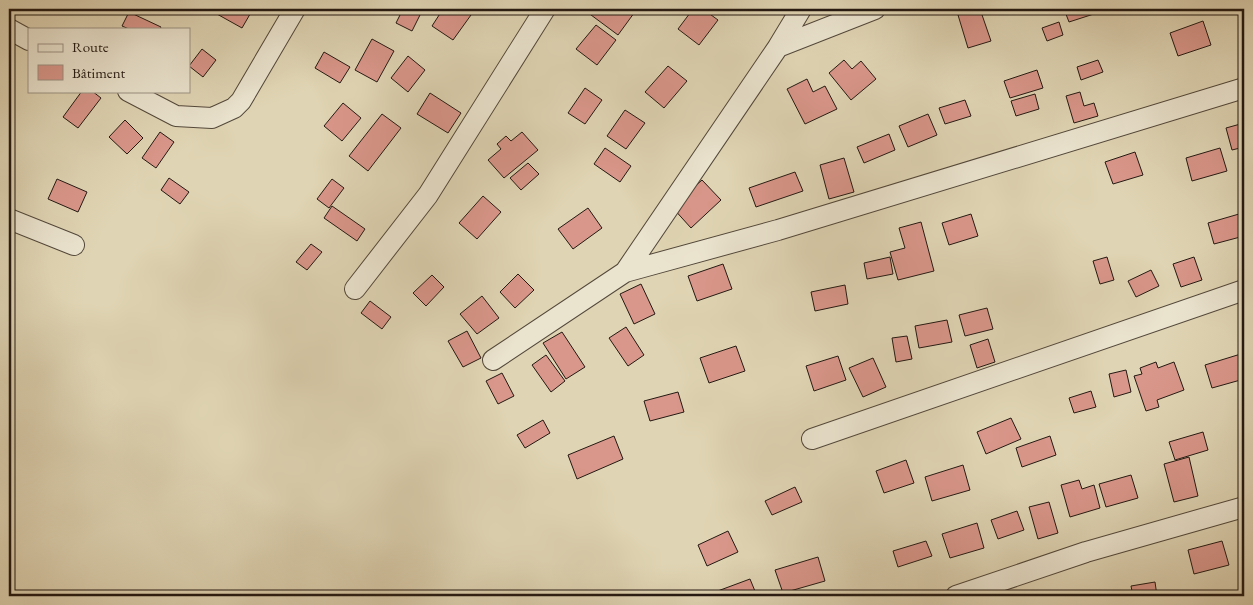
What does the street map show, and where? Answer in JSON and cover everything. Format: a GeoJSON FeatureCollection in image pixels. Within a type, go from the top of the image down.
{"type":"FeatureCollection","features":[{"type":"Feature","properties":{"kind":"street"},"geometry":{"type":"LineString","coordinates":[[130,92],[176,116],[212,118],[234,108],[241,102],[295,9]]}},
{"type":"Feature","properties":{"kind":"street"},"geometry":{"type":"LineString","coordinates":[[355,289],[428,195],[545,9]]}},
{"type":"Feature","properties":{"kind":"street"},"geometry":{"type":"LineString","coordinates":[[625,272],[778,47],[801,9]]}},
{"type":"Feature","properties":{"kind":"street"},"geometry":{"type":"LineString","coordinates":[[778,47],[875,9]]}},
{"type":"Feature","properties":{"kind":"street"},"geometry":{"type":"LineString","coordinates":[[9,29],[28,39]]}},
{"type":"Feature","properties":{"kind":"street"},"geometry":{"type":"LineString","coordinates":[[493,360],[625,272],[778,230],[1244,88]]}},
{"type":"Feature","properties":{"kind":"street"},"geometry":{"type":"LineString","coordinates":[[9,219],[74,245]]}},
{"type":"Feature","properties":{"kind":"street"},"geometry":{"type":"LineString","coordinates":[[812,439],[1244,290]]}},
{"type":"Feature","properties":{"kind":"street"},"geometry":{"type":"LineString","coordinates":[[956,596],[1086,552],[1244,507]]}},
{"type":"Feature","properties":{"kind":"building"},"geometry":{"type":"Polygon","coordinates":[[[208,9],[253,9],[242,28],[208,9]]]}},
{"type":"Feature","properties":{"kind":"building"},"geometry":{"type":"Polygon","coordinates":[[[403,9],[423,9],[412,31],[396,23],[403,9]]]}},
{"type":"Feature","properties":{"kind":"building"},"geometry":{"type":"Polygon","coordinates":[[[443,9],[461,9],[471,15],[453,40],[432,26],[443,9]]]}},
{"type":"Feature","properties":{"kind":"building"},"geometry":{"type":"Polygon","coordinates":[[[583,9],[637,9],[618,35],[583,9]]]}},
{"type":"Feature","properties":{"kind":"building"},"geometry":{"type":"Polygon","coordinates":[[[693,9],[703,9],[718,20],[699,45],[678,29],[693,9]]]}},
{"type":"Feature","properties":{"kind":"building"},"geometry":{"type":"Polygon","coordinates":[[[980,9],[991,41],[968,48],[958,15],[980,9]]]}},
{"type":"Feature","properties":{"kind":"building"},"geometry":{"type":"Polygon","coordinates":[[[1064,9],[1099,9],[1100,12],[1069,22],[1064,9]]]}},
{"type":"Feature","properties":{"kind":"building"},"geometry":{"type":"Polygon","coordinates":[[[129,12],[161,27],[127,28],[122,26],[129,12]]]}},
{"type":"Feature","properties":{"kind":"building"},"geometry":{"type":"Polygon","coordinates":[[[1203,21],[1211,45],[1178,56],[1170,33],[1203,21]]]}},
{"type":"Feature","properties":{"kind":"building"},"geometry":{"type":"Polygon","coordinates":[[[1059,22],[1063,35],[1047,41],[1042,28],[1059,22]]]}},
{"type":"Feature","properties":{"kind":"building"},"geometry":{"type":"Polygon","coordinates":[[[596,25],[616,40],[597,65],[576,49],[596,25]]]}},
{"type":"Feature","properties":{"kind":"building"},"geometry":{"type":"Polygon","coordinates":[[[372,39],[394,51],[377,82],[355,70],[372,39]]]}},
{"type":"Feature","properties":{"kind":"building"},"geometry":{"type":"Polygon","coordinates":[[[202,49],[216,60],[203,77],[190,67],[202,49]]]}},
{"type":"Feature","properties":{"kind":"building"},"geometry":{"type":"Polygon","coordinates":[[[324,52],[350,67],[340,83],[315,68],[324,52]]]}},
{"type":"Feature","properties":{"kind":"building"},"geometry":{"type":"Polygon","coordinates":[[[408,56],[425,70],[408,92],[391,78],[408,56]]]}},
{"type":"Feature","properties":{"kind":"building"},"geometry":{"type":"Polygon","coordinates":[[[844,60],[852,69],[861,61],[876,79],[851,100],[829,73],[844,60]]]}},
{"type":"Feature","properties":{"kind":"building"},"geometry":{"type":"Polygon","coordinates":[[[1098,60],[1103,72],[1081,80],[1077,67],[1098,60]]]}},
{"type":"Feature","properties":{"kind":"building"},"geometry":{"type":"Polygon","coordinates":[[[668,66],[687,81],[664,108],[645,92],[668,66]]]}},
{"type":"Feature","properties":{"kind":"building"},"geometry":{"type":"Polygon","coordinates":[[[1037,70],[1043,88],[1010,98],[1004,81],[1037,70]]]}},
{"type":"Feature","properties":{"kind":"building"},"geometry":{"type":"Polygon","coordinates":[[[807,79],[813,92],[825,86],[837,109],[805,124],[787,89],[807,79]]]}},
{"type":"Feature","properties":{"kind":"building"},"geometry":{"type":"Polygon","coordinates":[[[585,88],[602,100],[585,124],[568,113],[585,88]]]}},
{"type":"Feature","properties":{"kind":"building"},"geometry":{"type":"Polygon","coordinates":[[[81,92],[93,92],[101,98],[78,128],[63,117],[81,92]]]}},
{"type":"Feature","properties":{"kind":"building"},"geometry":{"type":"Polygon","coordinates":[[[1080,92],[1084,106],[1094,103],[1098,116],[1074,123],[1066,96],[1080,92]]]}},
{"type":"Feature","properties":{"kind":"building"},"geometry":{"type":"Polygon","coordinates":[[[430,93],[461,113],[448,133],[417,114],[430,93]]]}},
{"type":"Feature","properties":{"kind":"building"},"geometry":{"type":"Polygon","coordinates":[[[1035,94],[1039,109],[1016,116],[1011,101],[1035,94]]]}},
{"type":"Feature","properties":{"kind":"building"},"geometry":{"type":"Polygon","coordinates":[[[965,100],[971,116],[945,124],[939,108],[965,100]]]}},
{"type":"Feature","properties":{"kind":"building"},"geometry":{"type":"Polygon","coordinates":[[[343,103],[361,118],[342,141],[324,126],[343,103]]]}},
{"type":"Feature","properties":{"kind":"building"},"geometry":{"type":"Polygon","coordinates":[[[625,110],[645,123],[626,149],[607,136],[625,110]]]}},
{"type":"Feature","properties":{"kind":"building"},"geometry":{"type":"Polygon","coordinates":[[[382,114],[401,128],[368,171],[349,156],[382,114]]]}},
{"type":"Feature","properties":{"kind":"building"},"geometry":{"type":"Polygon","coordinates":[[[928,114],[937,135],[908,147],[899,126],[928,114]]]}},
{"type":"Feature","properties":{"kind":"building"},"geometry":{"type":"Polygon","coordinates":[[[125,120],[143,138],[127,154],[109,137],[125,120]]]}},
{"type":"Feature","properties":{"kind":"building"},"geometry":{"type":"Polygon","coordinates":[[[1244,123],[1244,147],[1232,150],[1226,128],[1244,123]]]}},
{"type":"Feature","properties":{"kind":"building"},"geometry":{"type":"Polygon","coordinates":[[[160,132],[174,142],[156,168],[142,158],[160,132]]]}},
{"type":"Feature","properties":{"kind":"building"},"geometry":{"type":"Polygon","coordinates":[[[522,132],[538,150],[504,178],[488,160],[501,149],[497,144],[506,136],[511,141],[522,132]]]}},
{"type":"Feature","properties":{"kind":"building"},"geometry":{"type":"Polygon","coordinates":[[[889,134],[895,150],[864,163],[857,147],[889,134]]]}},
{"type":"Feature","properties":{"kind":"building"},"geometry":{"type":"Polygon","coordinates":[[[605,148],[631,166],[620,182],[594,164],[605,148]]]}},
{"type":"Feature","properties":{"kind":"building"},"geometry":{"type":"Polygon","coordinates":[[[1220,148],[1227,171],[1192,181],[1186,158],[1220,148]]]}},
{"type":"Feature","properties":{"kind":"building"},"geometry":{"type":"Polygon","coordinates":[[[1135,152],[1143,175],[1113,184],[1105,162],[1135,152]]]}},
{"type":"Feature","properties":{"kind":"building"},"geometry":{"type":"Polygon","coordinates":[[[844,158],[854,192],[829,199],[820,165],[844,158]]]}},
{"type":"Feature","properties":{"kind":"building"},"geometry":{"type":"Polygon","coordinates":[[[528,163],[539,174],[521,190],[510,178],[528,163]]]}},
{"type":"Feature","properties":{"kind":"building"},"geometry":{"type":"Polygon","coordinates":[[[795,172],[803,191],[756,207],[749,188],[795,172]]]}},
{"type":"Feature","properties":{"kind":"building"},"geometry":{"type":"Polygon","coordinates":[[[169,178],[189,192],[180,204],[161,190],[169,178]]]}},
{"type":"Feature","properties":{"kind":"building"},"geometry":{"type":"Polygon","coordinates":[[[57,179],[87,192],[78,212],[48,199],[57,179]]]}},
{"type":"Feature","properties":{"kind":"building"},"geometry":{"type":"Polygon","coordinates":[[[332,179],[344,188],[329,208],[317,199],[332,179]]]}},
{"type":"Feature","properties":{"kind":"building"},"geometry":{"type":"Polygon","coordinates":[[[702,180],[721,200],[691,228],[672,207],[702,180]]]}},
{"type":"Feature","properties":{"kind":"building"},"geometry":{"type":"Polygon","coordinates":[[[483,196],[501,212],[477,239],[459,223],[483,196]]]}},
{"type":"Feature","properties":{"kind":"building"},"geometry":{"type":"Polygon","coordinates":[[[332,206],[365,229],[357,241],[324,218],[332,206]]]}},
{"type":"Feature","properties":{"kind":"building"},"geometry":{"type":"Polygon","coordinates":[[[588,208],[602,228],[573,249],[558,229],[588,208]]]}},
{"type":"Feature","properties":{"kind":"building"},"geometry":{"type":"Polygon","coordinates":[[[971,214],[978,236],[949,245],[942,223],[971,214]]]}},
{"type":"Feature","properties":{"kind":"building"},"geometry":{"type":"Polygon","coordinates":[[[1239,214],[1244,236],[1214,244],[1208,223],[1239,214]]]}},
{"type":"Feature","properties":{"kind":"building"},"geometry":{"type":"Polygon","coordinates":[[[921,222],[934,271],[898,280],[890,252],[905,248],[899,228],[921,222]]]}},
{"type":"Feature","properties":{"kind":"building"},"geometry":{"type":"Polygon","coordinates":[[[311,244],[322,252],[307,270],[296,262],[311,244]]]}},
{"type":"Feature","properties":{"kind":"building"},"geometry":{"type":"Polygon","coordinates":[[[890,257],[893,274],[867,279],[864,263],[890,257]]]}},
{"type":"Feature","properties":{"kind":"building"},"geometry":{"type":"Polygon","coordinates":[[[1107,257],[1114,280],[1100,284],[1093,261],[1107,257]]]}},
{"type":"Feature","properties":{"kind":"building"},"geometry":{"type":"Polygon","coordinates":[[[1194,257],[1202,280],[1181,287],[1173,264],[1194,257]]]}},
{"type":"Feature","properties":{"kind":"building"},"geometry":{"type":"Polygon","coordinates":[[[723,264],[732,289],[697,301],[688,276],[723,264]]]}},
{"type":"Feature","properties":{"kind":"building"},"geometry":{"type":"Polygon","coordinates":[[[1151,270],[1159,286],[1136,297],[1128,281],[1151,270]]]}},
{"type":"Feature","properties":{"kind":"building"},"geometry":{"type":"Polygon","coordinates":[[[518,274],[534,290],[515,308],[500,292],[518,274]]]}},
{"type":"Feature","properties":{"kind":"building"},"geometry":{"type":"Polygon","coordinates":[[[432,275],[444,287],[426,306],[413,293],[432,275]]]}},
{"type":"Feature","properties":{"kind":"building"},"geometry":{"type":"Polygon","coordinates":[[[641,284],[655,314],[634,324],[620,294],[641,284]]]}},
{"type":"Feature","properties":{"kind":"building"},"geometry":{"type":"Polygon","coordinates":[[[845,285],[848,304],[815,311],[811,292],[845,285]]]}},
{"type":"Feature","properties":{"kind":"building"},"geometry":{"type":"Polygon","coordinates":[[[482,296],[499,318],[477,334],[460,314],[482,296]]]}},
{"type":"Feature","properties":{"kind":"building"},"geometry":{"type":"Polygon","coordinates":[[[370,301],[391,317],[382,329],[361,313],[370,301]]]}},
{"type":"Feature","properties":{"kind":"building"},"geometry":{"type":"Polygon","coordinates":[[[987,308],[993,329],[965,336],[959,315],[987,308]]]}},
{"type":"Feature","properties":{"kind":"building"},"geometry":{"type":"Polygon","coordinates":[[[947,320],[952,342],[919,348],[915,326],[947,320]]]}},
{"type":"Feature","properties":{"kind":"building"},"geometry":{"type":"Polygon","coordinates":[[[626,327],[644,355],[628,366],[609,338],[626,327]]]}},
{"type":"Feature","properties":{"kind":"building"},"geometry":{"type":"Polygon","coordinates":[[[467,331],[481,358],[463,367],[448,341],[467,331]]]}},
{"type":"Feature","properties":{"kind":"building"},"geometry":{"type":"Polygon","coordinates":[[[562,332],[585,367],[566,379],[543,343],[562,332]]]}},
{"type":"Feature","properties":{"kind":"building"},"geometry":{"type":"Polygon","coordinates":[[[907,336],[912,359],[896,362],[892,338],[907,336]]]}},
{"type":"Feature","properties":{"kind":"building"},"geometry":{"type":"Polygon","coordinates":[[[988,339],[995,362],[977,368],[970,345],[988,339]]]}},
{"type":"Feature","properties":{"kind":"building"},"geometry":{"type":"Polygon","coordinates":[[[736,346],[745,371],[709,383],[700,358],[736,346]]]}},
{"type":"Feature","properties":{"kind":"building"},"geometry":{"type":"Polygon","coordinates":[[[1244,353],[1244,379],[1212,388],[1205,365],[1244,353]]]}},
{"type":"Feature","properties":{"kind":"building"},"geometry":{"type":"Polygon","coordinates":[[[546,355],[565,381],[551,392],[532,365],[546,355]]]}},
{"type":"Feature","properties":{"kind":"building"},"geometry":{"type":"Polygon","coordinates":[[[838,356],[846,380],[814,391],[806,366],[838,356]]]}},
{"type":"Feature","properties":{"kind":"building"},"geometry":{"type":"Polygon","coordinates":[[[873,358],[886,387],[863,397],[849,368],[873,358]]]}},
{"type":"Feature","properties":{"kind":"building"},"geometry":{"type":"Polygon","coordinates":[[[1156,362],[1158,368],[1174,362],[1184,390],[1157,400],[1159,407],[1146,411],[1134,376],[1142,374],[1140,368],[1156,362]]]}},
{"type":"Feature","properties":{"kind":"building"},"geometry":{"type":"Polygon","coordinates":[[[1126,370],[1131,392],[1114,397],[1109,374],[1126,370]]]}},
{"type":"Feature","properties":{"kind":"building"},"geometry":{"type":"Polygon","coordinates":[[[502,373],[514,396],[498,404],[486,381],[502,373]]]}},
{"type":"Feature","properties":{"kind":"building"},"geometry":{"type":"Polygon","coordinates":[[[1091,391],[1096,407],[1074,413],[1069,398],[1091,391]]]}},
{"type":"Feature","properties":{"kind":"building"},"geometry":{"type":"Polygon","coordinates":[[[678,392],[684,412],[650,421],[644,401],[678,392]]]}},
{"type":"Feature","properties":{"kind":"building"},"geometry":{"type":"Polygon","coordinates":[[[1011,418],[1021,439],[986,454],[977,432],[1011,418]]]}},
{"type":"Feature","properties":{"kind":"building"},"geometry":{"type":"Polygon","coordinates":[[[543,420],[550,433],[525,448],[517,435],[543,420]]]}},
{"type":"Feature","properties":{"kind":"building"},"geometry":{"type":"Polygon","coordinates":[[[1203,432],[1208,450],[1175,460],[1169,442],[1203,432]]]}},
{"type":"Feature","properties":{"kind":"building"},"geometry":{"type":"Polygon","coordinates":[[[614,436],[623,459],[577,479],[568,455],[614,436]]]}},
{"type":"Feature","properties":{"kind":"building"},"geometry":{"type":"Polygon","coordinates":[[[1050,436],[1056,455],[1022,467],[1016,448],[1050,436]]]}},
{"type":"Feature","properties":{"kind":"building"},"geometry":{"type":"Polygon","coordinates":[[[1189,457],[1198,496],[1174,502],[1164,464],[1189,457]]]}},
{"type":"Feature","properties":{"kind":"building"},"geometry":{"type":"Polygon","coordinates":[[[906,460],[914,483],[884,493],[876,471],[906,460]]]}},
{"type":"Feature","properties":{"kind":"building"},"geometry":{"type":"Polygon","coordinates":[[[963,465],[970,490],[932,501],[925,477],[963,465]]]}},
{"type":"Feature","properties":{"kind":"building"},"geometry":{"type":"Polygon","coordinates":[[[1131,475],[1138,498],[1106,507],[1099,484],[1131,475]]]}},
{"type":"Feature","properties":{"kind":"building"},"geometry":{"type":"Polygon","coordinates":[[[1079,480],[1082,489],[1094,485],[1100,508],[1070,517],[1061,485],[1079,480]]]}},
{"type":"Feature","properties":{"kind":"building"},"geometry":{"type":"Polygon","coordinates":[[[795,487],[802,502],[772,515],[765,501],[795,487]]]}},
{"type":"Feature","properties":{"kind":"building"},"geometry":{"type":"Polygon","coordinates":[[[1049,502],[1058,533],[1038,539],[1029,507],[1049,502]]]}},
{"type":"Feature","properties":{"kind":"building"},"geometry":{"type":"Polygon","coordinates":[[[1017,511],[1024,530],[998,539],[991,520],[1017,511]]]}},
{"type":"Feature","properties":{"kind":"building"},"geometry":{"type":"Polygon","coordinates":[[[977,523],[984,548],[950,558],[942,534],[977,523]]]}},
{"type":"Feature","properties":{"kind":"building"},"geometry":{"type":"Polygon","coordinates":[[[728,531],[738,552],[707,566],[698,545],[728,531]]]}},
{"type":"Feature","properties":{"kind":"building"},"geometry":{"type":"Polygon","coordinates":[[[926,541],[932,556],[898,567],[893,551],[926,541]]]}},
{"type":"Feature","properties":{"kind":"building"},"geometry":{"type":"Polygon","coordinates":[[[1222,541],[1229,565],[1194,574],[1188,550],[1222,541]]]}},
{"type":"Feature","properties":{"kind":"building"},"geometry":{"type":"Polygon","coordinates":[[[818,557],[825,581],[783,593],[775,570],[818,557]]]}},
{"type":"Feature","properties":{"kind":"building"},"geometry":{"type":"Polygon","coordinates":[[[750,579],[757,596],[716,596],[715,592],[750,579]]]}},
{"type":"Feature","properties":{"kind":"building"},"geometry":{"type":"Polygon","coordinates":[[[1155,582],[1157,596],[1133,596],[1131,586],[1155,582]]]}}]}
